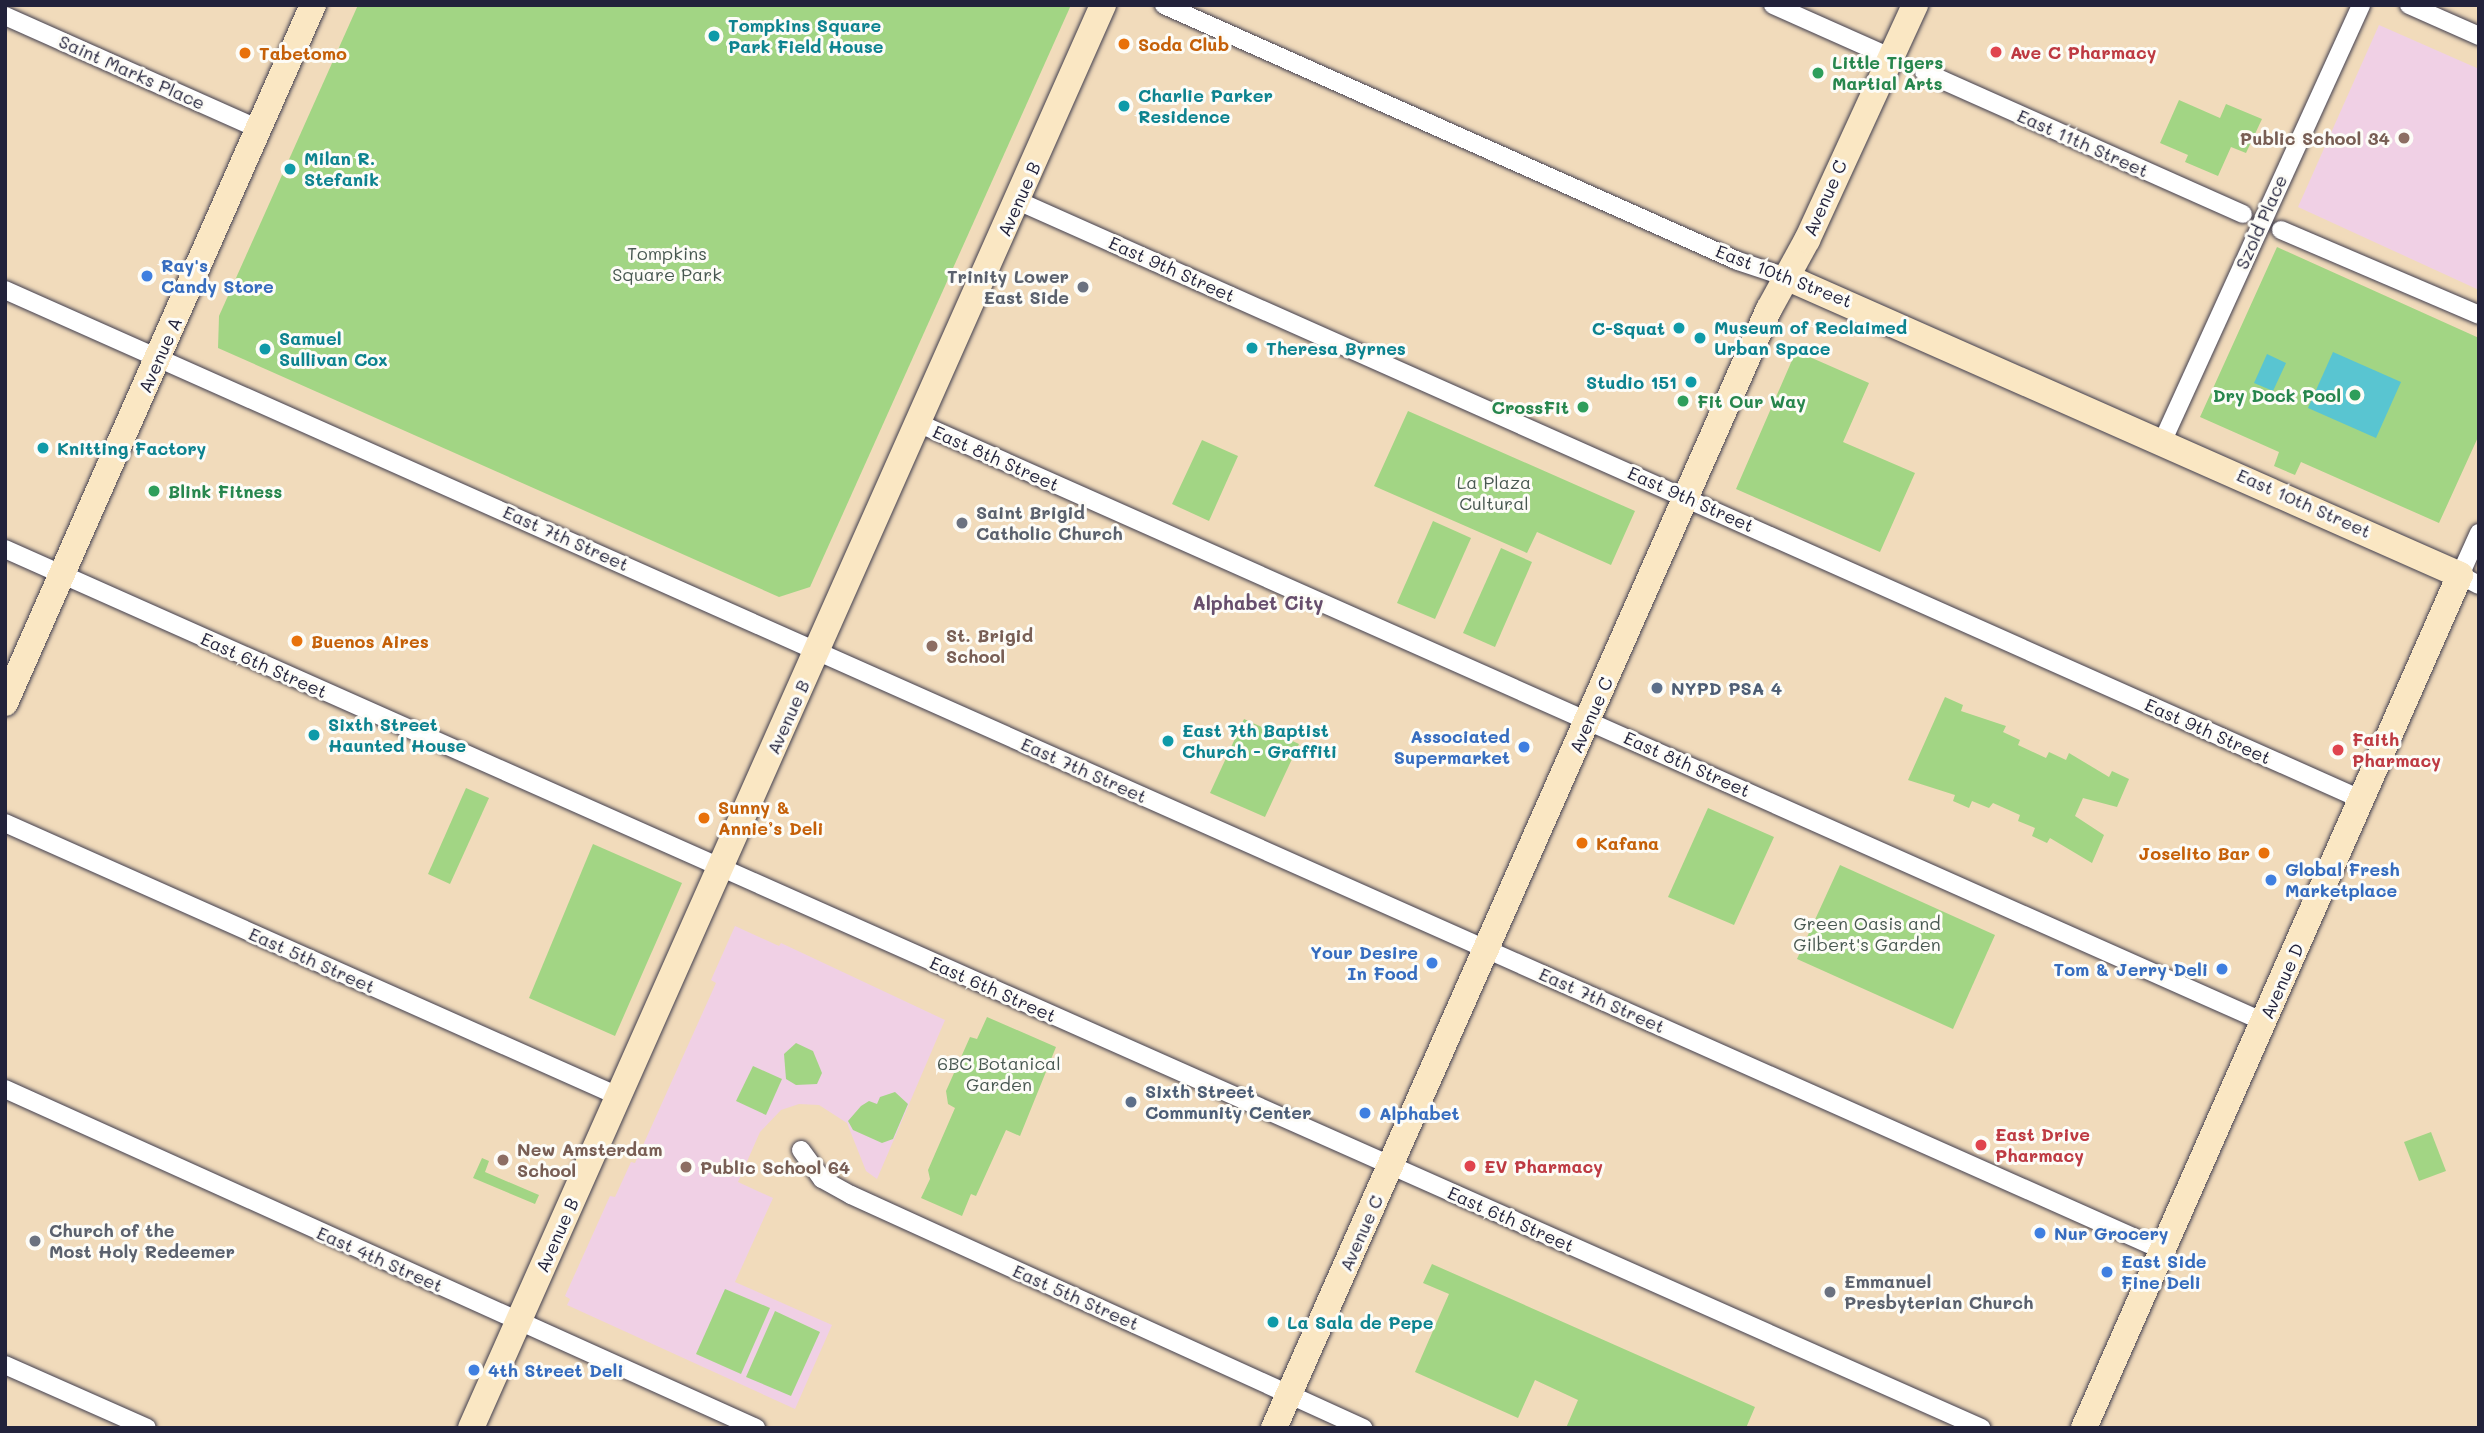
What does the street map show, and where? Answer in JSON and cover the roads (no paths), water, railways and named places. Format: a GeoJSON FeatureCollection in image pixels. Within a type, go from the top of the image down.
{"type":"FeatureCollection","features":[{"type":"Feature","properties":{"kind":"street","name":"Avenue A"},"geometry":{"type":"LineString","coordinates":[[5,703],[313,5]]}},
{"type":"Feature","properties":{"kind":"street","name":"Avenue B"},"geometry":{"type":"LineString","coordinates":[[471,1428],[818,652],[1103,5]]}},
{"type":"Feature","properties":{"kind":"street","name":"East 10th Street"},"geometry":{"type":"LineString","coordinates":[[1164,5],[1738,261],[1786,276],[2163,440],[2469,580]]}},
{"type":"Feature","properties":{"kind":"street"},"geometry":{"type":"LineString","coordinates":[[1773,5],[1892,58]]}},
{"type":"Feature","properties":{"kind":"street","name":"Avenue C"},"geometry":{"type":"LineString","coordinates":[[1274,1428],[1786,276],[1915,5]]}},
{"type":"Feature","properties":{"kind":"street","name":"Szold Place"},"geometry":{"type":"LineString","coordinates":[[2163,440],[2361,5]]}},
{"type":"Feature","properties":{"kind":"street"},"geometry":{"type":"LineString","coordinates":[[2409,5],[2479,36]]}},
{"type":"Feature","properties":{"kind":"street","name":"Saint Marks Place"},"geometry":{"type":"LineString","coordinates":[[5,16],[259,129]]}},
{"type":"Feature","properties":{"kind":"street","name":"East 11th Street"},"geometry":{"type":"LineString","coordinates":[[1924,72],[2243,214]]}},
{"type":"Feature","properties":{"kind":"street","name":"East 9th Street"},"geometry":{"type":"LineString","coordinates":[[1018,201],[2362,800]]}},
{"type":"Feature","properties":{"kind":"street"},"geometry":{"type":"LineString","coordinates":[[2281,230],[2479,315]]}},
{"type":"Feature","properties":{"kind":"street","name":"East 7th Street"},"geometry":{"type":"LineString","coordinates":[[5,290],[2162,1250]]}},
{"type":"Feature","properties":{"kind":"street","name":"East 8th Street"},"geometry":{"type":"LineString","coordinates":[[918,423],[2264,1021]]}},
{"type":"Feature","properties":{"kind":"street","name":"Avenue D"},"geometry":{"type":"LineString","coordinates":[[2084,1428],[2362,800],[2469,580],[2479,533]]}},
{"type":"Feature","properties":{"kind":"street","name":"East 6th Street"},"geometry":{"type":"LineString","coordinates":[[5,549],[1981,1428]]}},
{"type":"Feature","properties":{"kind":"street","name":"East 5th Street"},"geometry":{"type":"LineString","coordinates":[[5,823],[618,1096]]}},
{"type":"Feature","properties":{"kind":"street","name":"East 4th Street"},"geometry":{"type":"LineString","coordinates":[[5,1089],[756,1428]]}},
{"type":"Feature","properties":{"kind":"street","name":"East 5th Street"},"geometry":{"type":"LineString","coordinates":[[801,1150],[822,1179],[851,1195],[1363,1428]]}},
{"type":"Feature","properties":{"kind":"street"},"geometry":{"type":"LineString","coordinates":[[5,1365],[147,1428]]}},
{"type":"Feature","properties":{"kind":"water","name":"Dry Dock Pool"},"geometry":{"type":"Polygon","coordinates":[[[2333,352],[2401,382],[2376,438],[2308,408],[2333,352]]]}},
{"type":"Feature","properties":{"kind":"water"},"geometry":{"type":"Polygon","coordinates":[[[2267,354],[2286,363],[2273,391],[2254,383],[2267,354]]]}},
{"type":"Feature","properties":{"kind":"place","name":"Tompkins Square Park Field House"},"geometry":{"type":"Point","coordinates":[714,36]}},
{"type":"Feature","properties":{"kind":"place","name":"Soda Club"},"geometry":{"type":"Point","coordinates":[1124,44]}},
{"type":"Feature","properties":{"kind":"place","name":"Ave C Pharmacy"},"geometry":{"type":"Point","coordinates":[1996,52]}},
{"type":"Feature","properties":{"kind":"place","name":"Tabetomo"},"geometry":{"type":"Point","coordinates":[245,53]}},
{"type":"Feature","properties":{"kind":"place","name":"Little Tigers Martial Arts"},"geometry":{"type":"Point","coordinates":[1818,73]}},
{"type":"Feature","properties":{"kind":"place","name":"Charlie Parker Residence"},"geometry":{"type":"Point","coordinates":[1124,106]}},
{"type":"Feature","properties":{"kind":"place","name":"Public School 34"},"geometry":{"type":"Point","coordinates":[2404,138]}},
{"type":"Feature","properties":{"kind":"place","name":"Milan R. Stefanik"},"geometry":{"type":"Point","coordinates":[290,169]}},
{"type":"Feature","properties":{"kind":"place","name":"Ray's Candy Store"},"geometry":{"type":"Point","coordinates":[147,276]}},
{"type":"Feature","properties":{"kind":"place","name":"Trinity Lower East Side"},"geometry":{"type":"Point","coordinates":[1083,287]}},
{"type":"Feature","properties":{"kind":"place","name":"C-Squat"},"geometry":{"type":"Point","coordinates":[1679,328]}},
{"type":"Feature","properties":{"kind":"place","name":"Museum of Reclaimed Urban Space"},"geometry":{"type":"Point","coordinates":[1700,338]}},
{"type":"Feature","properties":{"kind":"place","name":"Theresa Byrnes"},"geometry":{"type":"Point","coordinates":[1252,348]}},
{"type":"Feature","properties":{"kind":"place","name":"Samuel Sullivan Cox"},"geometry":{"type":"Point","coordinates":[265,349]}},
{"type":"Feature","properties":{"kind":"place","name":"Studio 151"},"geometry":{"type":"Point","coordinates":[1691,382]}},
{"type":"Feature","properties":{"kind":"place","name":"Dry Dock Pool"},"geometry":{"type":"Point","coordinates":[2355,395]}},
{"type":"Feature","properties":{"kind":"place","name":"Fit Our Way"},"geometry":{"type":"Point","coordinates":[1683,401]}},
{"type":"Feature","properties":{"kind":"place","name":"CrossFit"},"geometry":{"type":"Point","coordinates":[1583,407]}},
{"type":"Feature","properties":{"kind":"place","name":"Knitting Factory"},"geometry":{"type":"Point","coordinates":[43,448]}},
{"type":"Feature","properties":{"kind":"place","name":"Blink Fitness"},"geometry":{"type":"Point","coordinates":[154,491]}},
{"type":"Feature","properties":{"kind":"place","name":"Saint Brigid Catholic Church"},"geometry":{"type":"Point","coordinates":[962,523]}},
{"type":"Feature","properties":{"kind":"place","name":"Buenos Aires"},"geometry":{"type":"Point","coordinates":[297,641]}},
{"type":"Feature","properties":{"kind":"place","name":"St. Brigid School"},"geometry":{"type":"Point","coordinates":[932,646]}},
{"type":"Feature","properties":{"kind":"place","name":"NYPD PSA 4"},"geometry":{"type":"Point","coordinates":[1657,688]}},
{"type":"Feature","properties":{"kind":"place","name":"Sixth Street Haunted House"},"geometry":{"type":"Point","coordinates":[314,735]}},
{"type":"Feature","properties":{"kind":"place","name":"East 7th Baptist Church - Graffiti"},"geometry":{"type":"Point","coordinates":[1168,741]}},
{"type":"Feature","properties":{"kind":"place","name":"Associated Supermarket"},"geometry":{"type":"Point","coordinates":[1524,747]}},
{"type":"Feature","properties":{"kind":"place","name":"Faith Pharmacy"},"geometry":{"type":"Point","coordinates":[2338,750]}},
{"type":"Feature","properties":{"kind":"place","name":"Sunny & Annie’s Deli"},"geometry":{"type":"Point","coordinates":[704,818]}},
{"type":"Feature","properties":{"kind":"place","name":"Kafana"},"geometry":{"type":"Point","coordinates":[1582,843]}},
{"type":"Feature","properties":{"kind":"place","name":"Joselito Bar"},"geometry":{"type":"Point","coordinates":[2264,853]}},
{"type":"Feature","properties":{"kind":"place","name":"Global Fresh Marketplace"},"geometry":{"type":"Point","coordinates":[2271,880]}},
{"type":"Feature","properties":{"kind":"place","name":"Your Desire In Food"},"geometry":{"type":"Point","coordinates":[1432,963]}},
{"type":"Feature","properties":{"kind":"place","name":"Tom & Jerry Deli"},"geometry":{"type":"Point","coordinates":[2222,969]}},
{"type":"Feature","properties":{"kind":"place","name":"Sixth Street Community Center"},"geometry":{"type":"Point","coordinates":[1131,1102]}},
{"type":"Feature","properties":{"kind":"place","name":"Alphabet"},"geometry":{"type":"Point","coordinates":[1365,1113]}},
{"type":"Feature","properties":{"kind":"place","name":"East Drive Pharmacy"},"geometry":{"type":"Point","coordinates":[1981,1145]}},
{"type":"Feature","properties":{"kind":"place","name":"New Amsterdam School"},"geometry":{"type":"Point","coordinates":[503,1160]}},
{"type":"Feature","properties":{"kind":"place","name":"EV Pharmacy"},"geometry":{"type":"Point","coordinates":[1470,1166]}},
{"type":"Feature","properties":{"kind":"place","name":"Public School 64"},"geometry":{"type":"Point","coordinates":[686,1167]}},
{"type":"Feature","properties":{"kind":"place","name":"Nur Grocery"},"geometry":{"type":"Point","coordinates":[2040,1233]}},
{"type":"Feature","properties":{"kind":"place","name":"Church of the Most Holy Redeemer"},"geometry":{"type":"Point","coordinates":[35,1241]}},
{"type":"Feature","properties":{"kind":"place","name":"East Side Fine Deli"},"geometry":{"type":"Point","coordinates":[2107,1272]}},
{"type":"Feature","properties":{"kind":"place","name":"Emmanuel Presbyterian Church"},"geometry":{"type":"Point","coordinates":[1830,1292]}},
{"type":"Feature","properties":{"kind":"place","name":"La Sala de Pepe"},"geometry":{"type":"Point","coordinates":[1273,1322]}},
{"type":"Feature","properties":{"kind":"place","name":"4th Street Deli"},"geometry":{"type":"Point","coordinates":[474,1370]}},
{"type":"Feature","properties":{"kind":"district","name":"Alphabet City"},"geometry":{"type":"Point","coordinates":[1258,603]}},
{"type":"Feature","properties":{"kind":"park label","name":"Tompkins Square Park"},"geometry":{"type":"Point","coordinates":[667,264]}},
{"type":"Feature","properties":{"kind":"park label","name":"La Plaza Cultural"},"geometry":{"type":"Point","coordinates":[1494,493]}},
{"type":"Feature","properties":{"kind":"park label","name":"Green Oasis and Gilbert's Garden"},"geometry":{"type":"Point","coordinates":[1867,934]}},
{"type":"Feature","properties":{"kind":"park label","name":"6BC Botanical Garden"},"geometry":{"type":"Point","coordinates":[999,1074]}}]}
